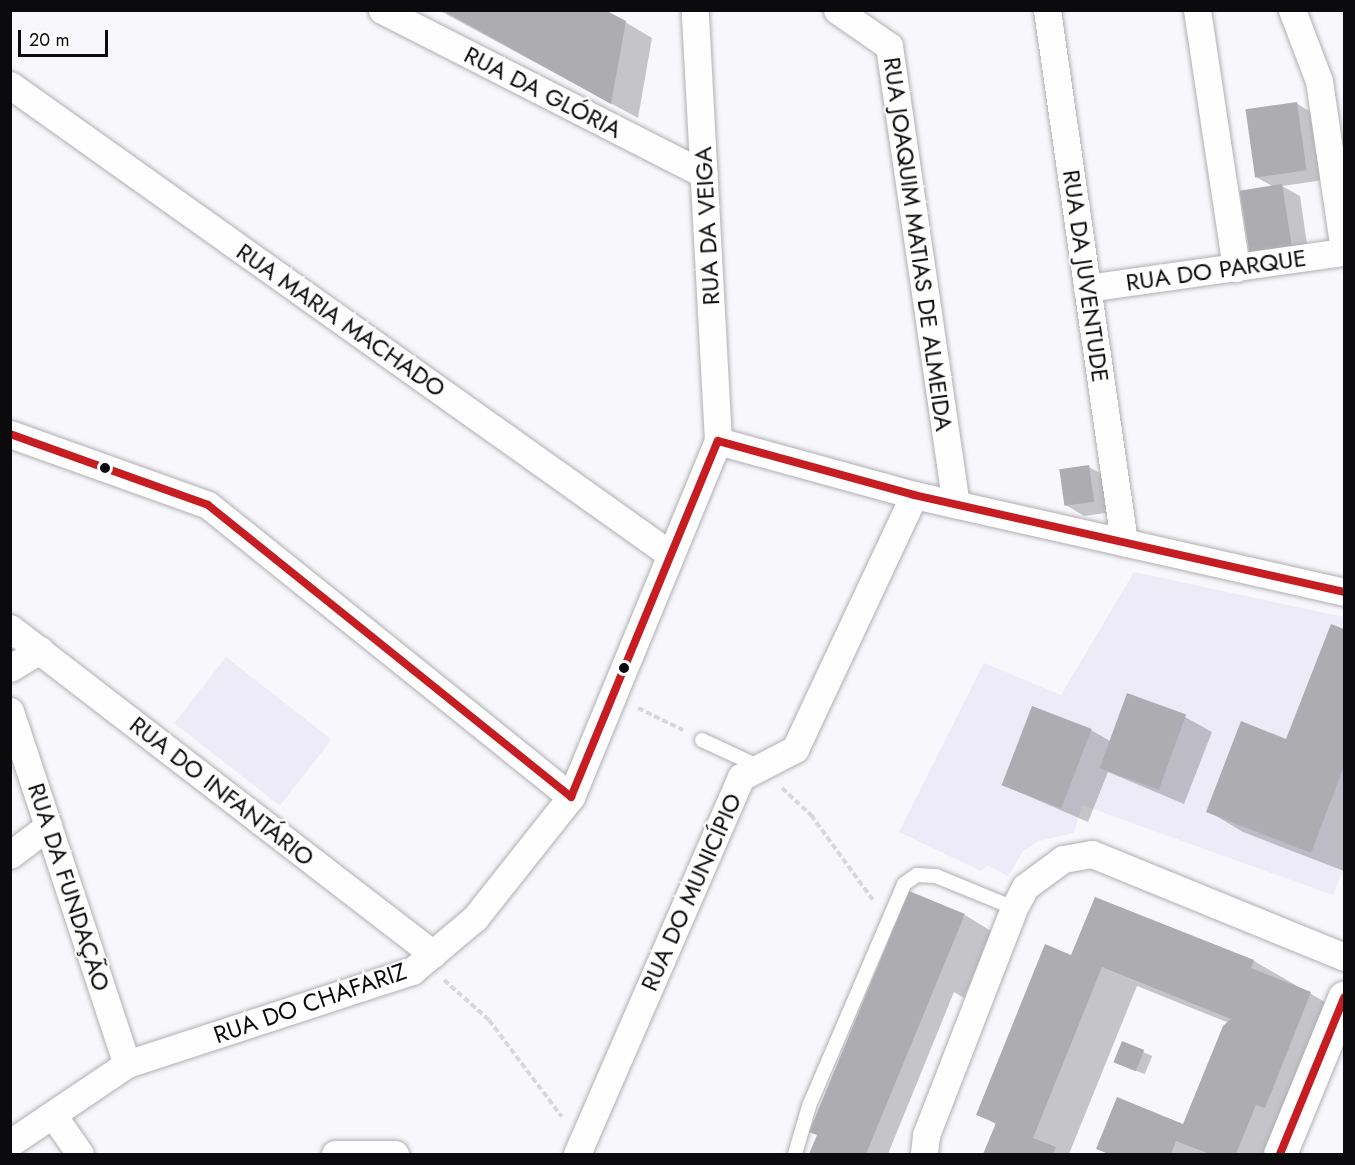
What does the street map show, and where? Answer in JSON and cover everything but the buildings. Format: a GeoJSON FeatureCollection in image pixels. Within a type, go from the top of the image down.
{"type":"FeatureCollection","features":[{"type":"Feature","properties":{"kind":"street","name":"RUA DA GLÓRIA"},"geometry":{"type":"LineString","coordinates":[[382,10],[704,174]]}},
{"type":"Feature","properties":{"kind":"street","name":"RUA DA VEIGA"},"geometry":{"type":"LineString","coordinates":[[695,10],[718,441]]}},
{"type":"Feature","properties":{"kind":"street","name":"RUA JOAQUIM MATIAS DE ALMEIDA"},"geometry":{"type":"LineString","coordinates":[[837,10],[889,46],[956,504]]}},
{"type":"Feature","properties":{"kind":"street","name":"RUA DA JUVENTUDE"},"geometry":{"type":"LineString","coordinates":[[1047,10],[1124,542]]}},
{"type":"Feature","properties":{"kind":"street"},"geometry":{"type":"LineString","coordinates":[[1197,10],[1236,268]]}},
{"type":"Feature","properties":{"kind":"street"},"geometry":{"type":"LineString","coordinates":[[1292,10],[1319,81],[1344,251]]}},
{"type":"Feature","properties":{"kind":"street","name":"RUA MARIA MACHADO"},"geometry":{"type":"LineString","coordinates":[[10,85],[671,555]]}},
{"type":"Feature","properties":{"kind":"street","name":"RUA DO PARQUE"},"geometry":{"type":"LineString","coordinates":[[1087,288],[1344,251]]}},
{"type":"Feature","properties":{"kind":"street"},"geometry":{"type":"LineString","coordinates":[[10,434],[208,505],[571,797]]}},
{"type":"Feature","properties":{"kind":"street"},"geometry":{"type":"LineString","coordinates":[[718,441],[914,495],[1344,592]]}},
{"type":"Feature","properties":{"kind":"street","name":"RUA DO CHAFARIZ"},"geometry":{"type":"LineString","coordinates":[[10,1143],[127,1064],[412,971],[475,918],[571,797],[718,441]]}},
{"type":"Feature","properties":{"kind":"street","name":"RUA DO MUNICÍPIO"},"geometry":{"type":"LineString","coordinates":[[579,1150],[741,777],[795,749],[914,495]]}},
{"type":"Feature","properties":{"kind":"street","name":"RUA DO INFANTÁRIO"},"geometry":{"type":"LineString","coordinates":[[10,628],[428,957]]}},
{"type":"Feature","properties":{"kind":"street"},"geometry":{"type":"LineString","coordinates":[[10,668],[40,650]]}},
{"type":"Feature","properties":{"kind":"street","name":"RUA DA FUNDAÇÃO"},"geometry":{"type":"LineString","coordinates":[[10,711],[127,1064]]}},
{"type":"Feature","properties":{"kind":"street"},"geometry":{"type":"LineString","coordinates":[[10,855],[48,826]]}},
{"type":"Feature","properties":{"kind":"street"},"geometry":{"type":"LineString","coordinates":[[924,1155],[926,1135],[1014,908],[1025,886],[1063,859],[1092,854],[1344,957]]}},
{"type":"Feature","properties":{"kind":"street"},"geometry":{"type":"LineString","coordinates":[[1280,1155],[1344,998]]}},
{"type":"Feature","properties":{"kind":"street"},"geometry":{"type":"LineString","coordinates":[[53,1114],[80,1155]]}},
{"type":"Feature","properties":{"kind":"street"},"geometry":{"type":"LineString","coordinates":[[335,1155],[396,1155]]}},
{"type":"Feature","properties":{"kind":"lane"},"geometry":{"type":"LineString","coordinates":[[702,740],[760,767]]}},
{"type":"Feature","properties":{"kind":"lane"},"geometry":{"type":"LineString","coordinates":[[795,1155],[809,1106],[904,884],[917,875],[936,876],[1014,908]]}},
{"type":"Feature","properties":{"kind":"path"},"geometry":{"type":"LineString","coordinates":[[612,699],[702,740]]}},
{"type":"Feature","properties":{"kind":"path"},"geometry":{"type":"LineString","coordinates":[[760,767],[811,815],[888,921]]}},
{"type":"Feature","properties":{"kind":"path"},"geometry":{"type":"LineString","coordinates":[[428,957],[489,1020],[579,1150]]}},
{"type":"Feature","properties":{"kind":"shaded area"},"geometry":{"type":"Polygon","coordinates":[[[1134,572],[1344,617],[1344,868],[1333,895],[1082,805],[1074,833],[1039,841],[1023,851],[1008,876],[987,865],[981,871],[899,832],[984,663],[1061,695],[1134,572]]]}},
{"type":"Feature","properties":{"kind":"shaded area"},"geometry":{"type":"Polygon","coordinates":[[[226,657],[332,739],[280,806],[174,723],[226,657]]]}},
{"type":"Feature","properties":{"kind":"transit line"},"geometry":{"type":"LineString","coordinates":[[10,434],[208,505],[571,797]]}},
{"type":"Feature","properties":{"kind":"transit line"},"geometry":{"type":"LineString","coordinates":[[718,441],[914,495],[1344,592]]}},
{"type":"Feature","properties":{"kind":"transit line"},"geometry":{"type":"LineString","coordinates":[[571,797],[718,441]]}},
{"type":"Feature","properties":{"kind":"transit line"},"geometry":{"type":"LineString","coordinates":[[1280,1154],[1344,998]]}}]}
